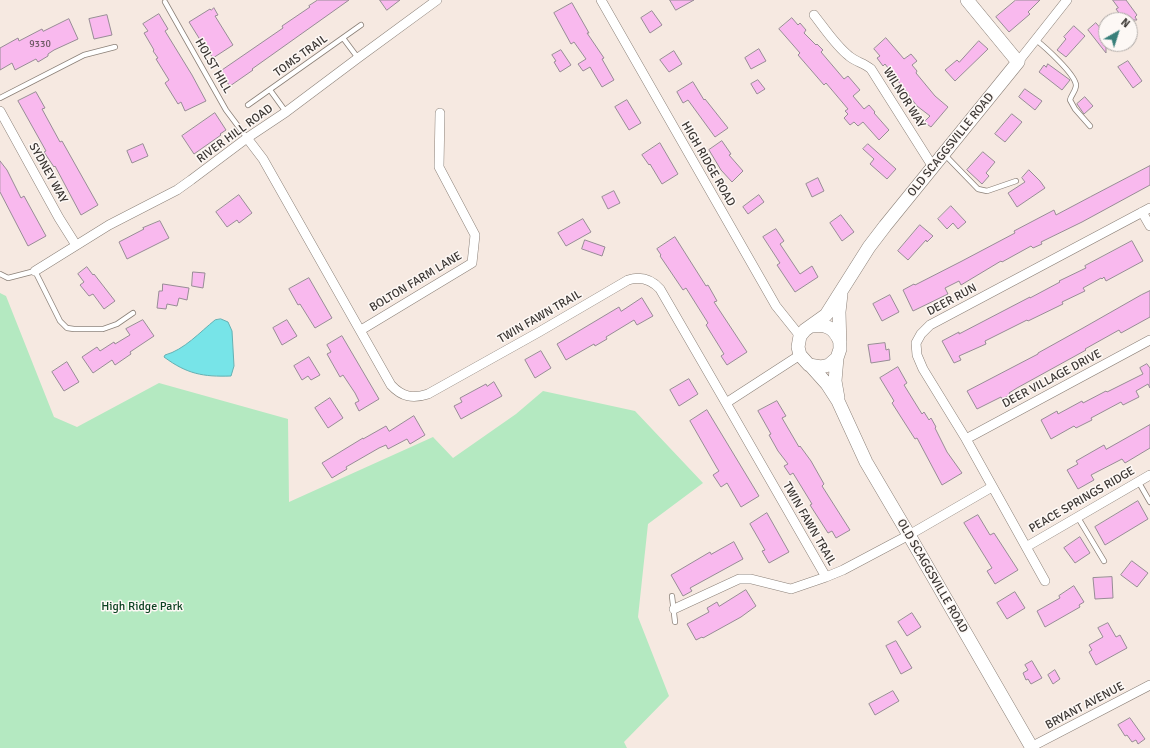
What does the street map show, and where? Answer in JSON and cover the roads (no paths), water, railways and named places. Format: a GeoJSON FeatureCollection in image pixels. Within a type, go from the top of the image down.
{"type":"FeatureCollection","features":[{"type":"Feature","properties":{"kind":"street","name":"RIVER HILL ROAD"},"geometry":{"type":"LineString","coordinates":[[35,271],[130,213],[177,190],[216,163],[247,138],[286,112],[437,0]]}},
{"type":"Feature","properties":{"kind":"street","name":"HIGH RIDGE ROAD"},"geometry":{"type":"LineString","coordinates":[[600,0],[776,306],[800,336]]}},
{"type":"Feature","properties":{"kind":"street"},"geometry":{"type":"LineString","coordinates":[[967,0],[1018,62]]}},
{"type":"Feature","properties":{"kind":"street","name":"OLD SCAGGSVILLE ROAD"},"geometry":{"type":"LineString","coordinates":[[811,326],[826,315],[841,294],[859,262],[884,226],[1067,0]]}},
{"type":"Feature","properties":{"kind":"street","name":"WILNOR WAY"},"geometry":{"type":"LineString","coordinates":[[814,15],[850,57],[865,64],[871,69],[933,167]]}},
{"type":"Feature","properties":{"kind":"street","name":"SYDNEY WAY"},"geometry":{"type":"LineString","coordinates":[[0,111],[76,246]]}},
{"type":"Feature","properties":{"kind":"street","name":"BOLTON FARM LANE"},"geometry":{"type":"LineString","coordinates":[[360,330],[472,263],[475,235],[438,167],[440,113]]}},
{"type":"Feature","properties":{"kind":"street","name":"TWIN FAWN TRAIL"},"geometry":{"type":"LineString","coordinates":[[247,138],[263,159],[391,384],[396,390],[407,397],[414,398],[428,394],[628,280],[642,278],[655,284],[660,290],[726,403],[826,577]]}},
{"type":"Feature","properties":{"kind":"street"},"geometry":{"type":"LineString","coordinates":[[1146,210],[1150,226]]}},
{"type":"Feature","properties":{"kind":"street","name":"DEER RUN"},"geometry":{"type":"LineString","coordinates":[[1045,581],[966,440],[923,369],[917,355],[916,343],[921,334],[930,325],[1146,210]]}},
{"type":"Feature","properties":{"kind":"street","name":"OLD SCAGGSVILLE ROAD"},"geometry":{"type":"LineString","coordinates":[[840,342],[839,312],[841,294]]}},
{"type":"Feature","properties":{"kind":"street"},"geometry":{"type":"LineString","coordinates":[[820,325],[828,327],[837,335],[840,342],[840,349],[837,358],[829,365],[816,367],[810,365],[800,355],[798,347],[800,336],[811,326],[820,325]]}},
{"type":"Feature","properties":{"kind":"street","name":"DEER VILLAGE DRIVE"},"geometry":{"type":"LineString","coordinates":[[966,440],[1150,340]]}},
{"type":"Feature","properties":{"kind":"street"},"geometry":{"type":"LineString","coordinates":[[726,403],[800,355]]}},
{"type":"Feature","properties":{"kind":"street","name":"OLD SCAGGSVILLE ROAD"},"geometry":{"type":"LineString","coordinates":[[837,358],[835,381],[838,402]]}},
{"type":"Feature","properties":{"kind":"street","name":"OLD SCAGGSVILLE ROAD"},"geometry":{"type":"LineString","coordinates":[[810,365],[827,384],[838,402],[866,462],[1032,748]]}},
{"type":"Feature","properties":{"kind":"street","name":"PEACE SPRINGS RIDGE"},"geometry":{"type":"LineString","coordinates":[[1026,547],[1138,481],[1150,476]]}},
{"type":"Feature","properties":{"kind":"street"},"geometry":{"type":"LineString","coordinates":[[674,609],[739,579],[751,579],[791,589],[826,577],[843,570],[909,535],[992,487]]}},
{"type":"Feature","properties":{"kind":"street","name":"BRYANT AVENUE"},"geometry":{"type":"LineString","coordinates":[[1032,748],[1150,685]]}},
{"type":"Feature","properties":{"kind":"lane","name":"HOLST HILL"},"geometry":{"type":"LineString","coordinates":[[165,2],[226,110],[247,138]]}},
{"type":"Feature","properties":{"kind":"lane","name":"TOMS TRAIL"},"geometry":{"type":"LineString","coordinates":[[248,105],[360,25]]}},
{"type":"Feature","properties":{"kind":"lane","name":"TOMS TRAIL"},"geometry":{"type":"LineString","coordinates":[[343,38],[358,58]]}},
{"type":"Feature","properties":{"kind":"lane"},"geometry":{"type":"LineString","coordinates":[[1036,40],[1049,50],[1075,81],[1075,89],[1070,100],[1075,109],[1090,126]]}},
{"type":"Feature","properties":{"kind":"lane"},"geometry":{"type":"LineString","coordinates":[[0,98],[84,55],[115,47]]}},
{"type":"Feature","properties":{"kind":"lane","name":"TOMS TRAIL"},"geometry":{"type":"LineString","coordinates":[[270,90],[286,112]]}},
{"type":"Feature","properties":{"kind":"lane"},"geometry":{"type":"LineString","coordinates":[[943,154],[978,189],[987,191],[1016,181]]}},
{"type":"Feature","properties":{"kind":"lane"},"geometry":{"type":"LineString","coordinates":[[0,274],[8,278],[35,271],[60,321],[67,328],[103,328],[117,324],[134,313]]}},
{"type":"Feature","properties":{"kind":"lane"},"geometry":{"type":"LineString","coordinates":[[1138,481],[1150,502]]}},
{"type":"Feature","properties":{"kind":"lane"},"geometry":{"type":"LineString","coordinates":[[1077,516],[1104,561]]}},
{"type":"Feature","properties":{"kind":"lane"},"geometry":{"type":"LineString","coordinates":[[672,596],[675,622]]}},
{"type":"Feature","properties":{"kind":"water"},"geometry":{"type":"Polygon","coordinates":[[[221,319],[228,322],[232,331],[234,366],[231,376],[212,376],[188,371],[164,357],[165,355],[172,353],[185,345],[215,320],[221,319]]]}},
{"type":"Feature","properties":{"kind":"park label","name":"High Ridge Park"},"geometry":{"type":"Point","coordinates":[142,607]}}]}
